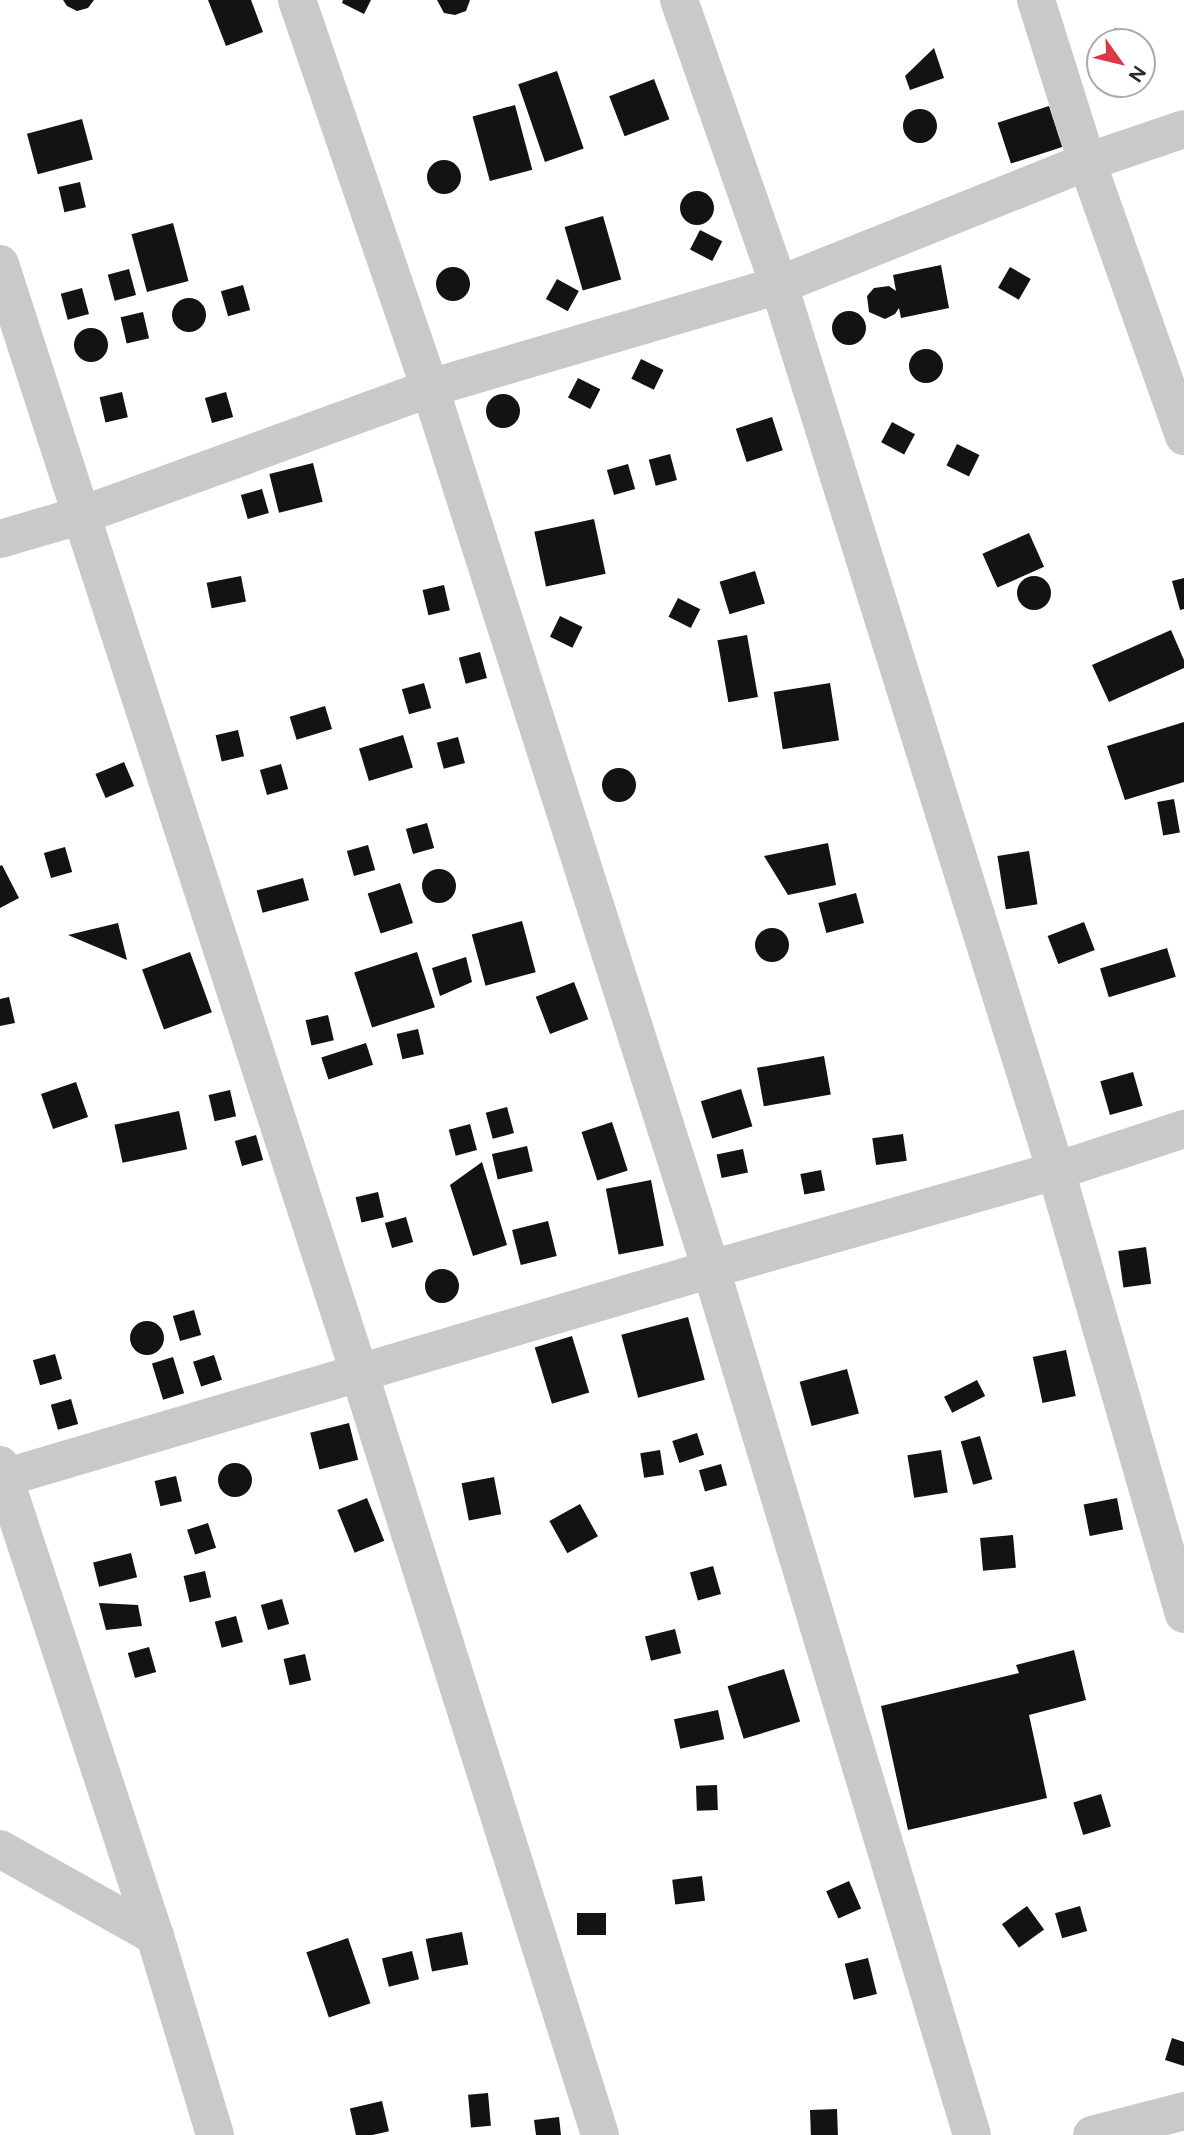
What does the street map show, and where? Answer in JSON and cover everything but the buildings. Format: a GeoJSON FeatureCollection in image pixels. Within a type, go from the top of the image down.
{"type":"FeatureCollection","features":[{"type":"Feature","properties":{"kind":"street"},"geometry":{"type":"LineString","coordinates":[[297,0],[430,388],[711,1269],[972,2135]]}},
{"type":"Feature","properties":{"kind":"street"},"geometry":{"type":"LineString","coordinates":[[678,0],[779,285],[1056,1171],[1184,1614]]}},
{"type":"Feature","properties":{"kind":"street"},"geometry":{"type":"LineString","coordinates":[[1036,0],[1087,162],[1184,436]]}},
{"type":"Feature","properties":{"kind":"street"},"geometry":{"type":"LineString","coordinates":[[0,539],[82,515],[430,388],[779,285],[1087,162],[1184,129]]}},
{"type":"Feature","properties":{"kind":"street"},"geometry":{"type":"LineString","coordinates":[[0,264],[360,1375],[600,2135]]}},
{"type":"Feature","properties":{"kind":"street"},"geometry":{"type":"LineString","coordinates":[[215,2135],[155,1936],[1,1474],[360,1375],[711,1269],[1056,1171],[1184,1129]]}},
{"type":"Feature","properties":{"kind":"street"},"geometry":{"type":"LineString","coordinates":[[0,1849],[155,1936]]}},
{"type":"Feature","properties":{"kind":"street"},"geometry":{"type":"LineString","coordinates":[[1092,2135],[1184,2110]]}}]}
